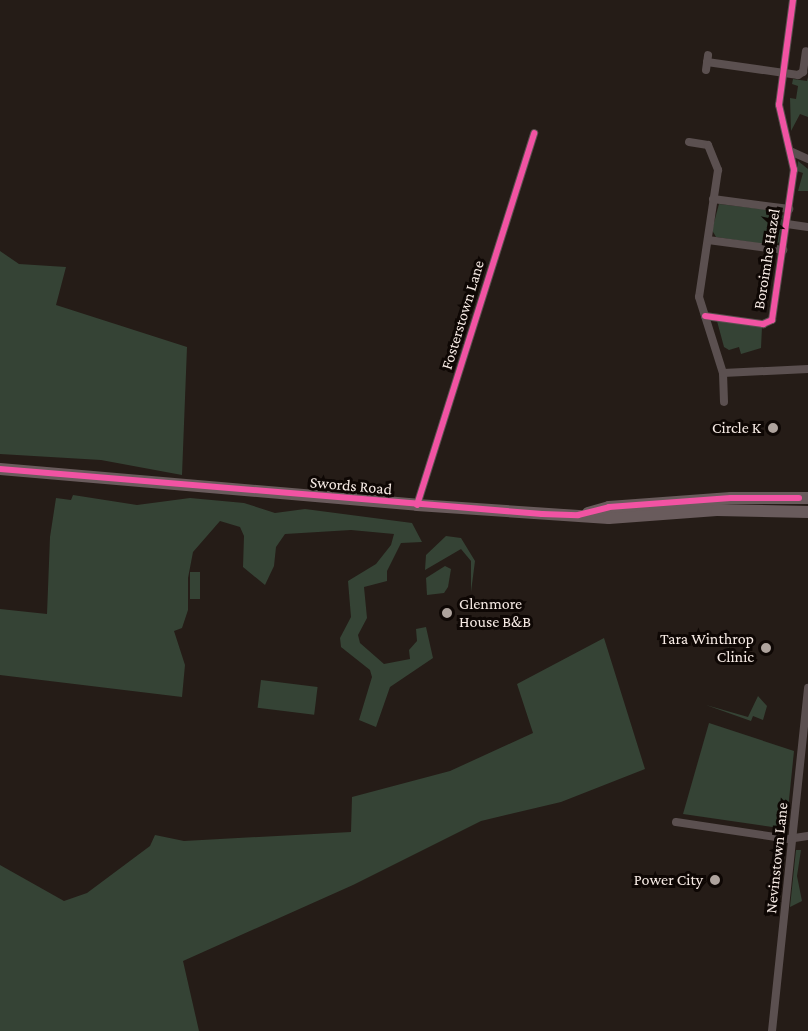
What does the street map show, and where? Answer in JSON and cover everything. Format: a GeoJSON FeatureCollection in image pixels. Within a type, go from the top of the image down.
{"type":"FeatureCollection","features":[{"type":"Feature","properties":{"kind":"main road","name":"Swords Road"},"geometry":{"type":"LineString","coordinates":[[0,469],[417,505],[609,518],[717,510],[808,512]]}},
{"type":"Feature","properties":{"kind":"main road","name":"Swords Road"},"geometry":{"type":"LineString","coordinates":[[578,515],[609,507],[685,501],[808,498]]}},
{"type":"Feature","properties":{"kind":"street"},"geometry":{"type":"LineString","coordinates":[[792,0],[779,105],[789,151],[808,159]]}},
{"type":"Feature","properties":{"kind":"street"},"geometry":{"type":"LineString","coordinates":[[707,62],[801,74],[806,51]]}},
{"type":"Feature","properties":{"kind":"street","name":"Fosterstown Lane"},"geometry":{"type":"LineString","coordinates":[[417,505],[534,133]]}},
{"type":"Feature","properties":{"kind":"street"},"geometry":{"type":"LineString","coordinates":[[689,142],[712,149],[718,170],[699,297],[723,373],[724,402]]}},
{"type":"Feature","properties":{"kind":"street","name":"Boroimhe Hazel"},"geometry":{"type":"LineString","coordinates":[[705,316],[769,323],[783,250],[794,170],[789,151]]}},
{"type":"Feature","properties":{"kind":"street","name":"Boroimhe Hazel"},"geometry":{"type":"LineString","coordinates":[[713,199],[789,209]]}},
{"type":"Feature","properties":{"kind":"street","name":"Boroimhe Hazel"},"geometry":{"type":"LineString","coordinates":[[787,224],[808,227]]}},
{"type":"Feature","properties":{"kind":"street","name":"Boroimhe Hazel"},"geometry":{"type":"LineString","coordinates":[[708,240],[783,250]]}},
{"type":"Feature","properties":{"kind":"street"},"geometry":{"type":"LineString","coordinates":[[723,373],[808,369]]}},
{"type":"Feature","properties":{"kind":"street","name":"Nevinstown Lane"},"geometry":{"type":"LineString","coordinates":[[772,1031],[794,839],[808,688]]}},
{"type":"Feature","properties":{"kind":"street"},"geometry":{"type":"LineString","coordinates":[[675,822],[794,839],[808,836]]}},
{"type":"Feature","properties":{"kind":"green space"},"geometry":{"type":"Polygon","coordinates":[[[808,77],[808,117],[800,114],[791,131],[790,98],[796,99],[798,86],[792,84],[793,79],[807,81],[808,77]]]}},
{"type":"Feature","properties":{"kind":"green space"},"geometry":{"type":"Polygon","coordinates":[[[798,161],[808,169],[808,191],[798,191],[803,173],[797,171],[798,161]]]}},
{"type":"Feature","properties":{"kind":"green space"},"geometry":{"type":"Polygon","coordinates":[[[719,204],[780,211],[783,216],[779,242],[775,246],[716,237],[712,230],[719,204]]]}},
{"type":"Feature","properties":{"kind":"green space"},"geometry":{"type":"Polygon","coordinates":[[[0,251],[19,264],[66,267],[56,305],[187,347],[182,475],[101,460],[0,454],[0,251]]]}},
{"type":"Feature","properties":{"kind":"green space"},"geometry":{"type":"Polygon","coordinates":[[[717,321],[762,327],[761,348],[741,354],[739,347],[729,350],[724,347],[717,321]]]}},
{"type":"Feature","properties":{"kind":"green space"},"geometry":{"type":"Polygon","coordinates":[[[73,495],[137,505],[190,498],[244,503],[275,513],[305,509],[412,523],[422,542],[401,543],[387,571],[387,581],[364,587],[367,618],[358,635],[360,643],[384,664],[410,659],[409,650],[417,641],[416,629],[426,627],[433,658],[390,687],[376,727],[359,720],[372,677],[370,670],[341,647],[340,638],[351,617],[348,581],[376,564],[391,545],[394,534],[351,530],[285,534],[276,547],[274,566],[265,585],[243,567],[244,536],[240,527],[220,521],[193,552],[188,578],[188,610],[182,628],[174,631],[185,665],[182,697],[0,675],[0,609],[47,614],[50,537],[56,498],[71,500],[73,495]]]}},
{"type":"Feature","properties":{"kind":"green space"},"geometry":{"type":"Polygon","coordinates":[[[446,536],[461,538],[475,561],[471,592],[471,561],[461,549],[425,570],[426,555],[446,536]]]}},
{"type":"Feature","properties":{"kind":"green space"},"geometry":{"type":"Polygon","coordinates":[[[445,566],[451,569],[448,587],[444,593],[427,595],[426,578],[445,566]]]}},
{"type":"Feature","properties":{"kind":"green space"},"geometry":{"type":"Polygon","coordinates":[[[190,572],[200,572],[200,599],[190,599],[190,572]]]}},
{"type":"Feature","properties":{"kind":"green space"},"geometry":{"type":"Polygon","coordinates":[[[604,638],[645,769],[561,802],[481,821],[353,885],[183,961],[199,1031],[0,1031],[0,865],[64,901],[87,893],[150,846],[155,835],[184,841],[351,832],[352,797],[450,771],[533,733],[517,684],[604,638]]]}},
{"type":"Feature","properties":{"kind":"green space"},"geometry":{"type":"Polygon","coordinates":[[[730,646],[728,649],[732,653],[746,654],[746,664],[720,655],[730,646]]]}},
{"type":"Feature","properties":{"kind":"green space"},"geometry":{"type":"Polygon","coordinates":[[[261,680],[318,687],[314,715],[258,708],[261,680]]]}},
{"type":"Feature","properties":{"kind":"green space"},"geometry":{"type":"Polygon","coordinates":[[[758,696],[767,706],[763,720],[753,716],[751,721],[706,705],[748,717],[758,696]]]}},
{"type":"Feature","properties":{"kind":"green space"},"geometry":{"type":"Polygon","coordinates":[[[709,723],[794,751],[786,829],[683,814],[709,723]]]}},
{"type":"Feature","properties":{"kind":"green space"},"geometry":{"type":"Polygon","coordinates":[[[796,850],[801,850],[797,876],[802,901],[790,907],[796,850]]]}},
{"type":"Feature","properties":{"kind":"cycle path"},"geometry":{"type":"LineString","coordinates":[[705,316],[763,324],[772,320],[794,170],[779,105],[793,0]]}},
{"type":"Feature","properties":{"kind":"cycle path"},"geometry":{"type":"LineString","coordinates":[[417,505],[534,133]]}},
{"type":"Feature","properties":{"kind":"cycle path"},"geometry":{"type":"LineString","coordinates":[[0,469],[542,514],[578,515],[609,507],[731,498],[799,498]]}},
{"type":"Feature","properties":{"kind":"place","name":"Circle K"},"geometry":{"type":"Point","coordinates":[773,428]}},
{"type":"Feature","properties":{"kind":"place","name":"Glenmore House B&B"},"geometry":{"type":"Point","coordinates":[447,613]}},
{"type":"Feature","properties":{"kind":"place","name":"Tara Winthrop Clinic"},"geometry":{"type":"Point","coordinates":[766,648]}},
{"type":"Feature","properties":{"kind":"place","name":"Power City"},"geometry":{"type":"Point","coordinates":[715,880]}}]}
